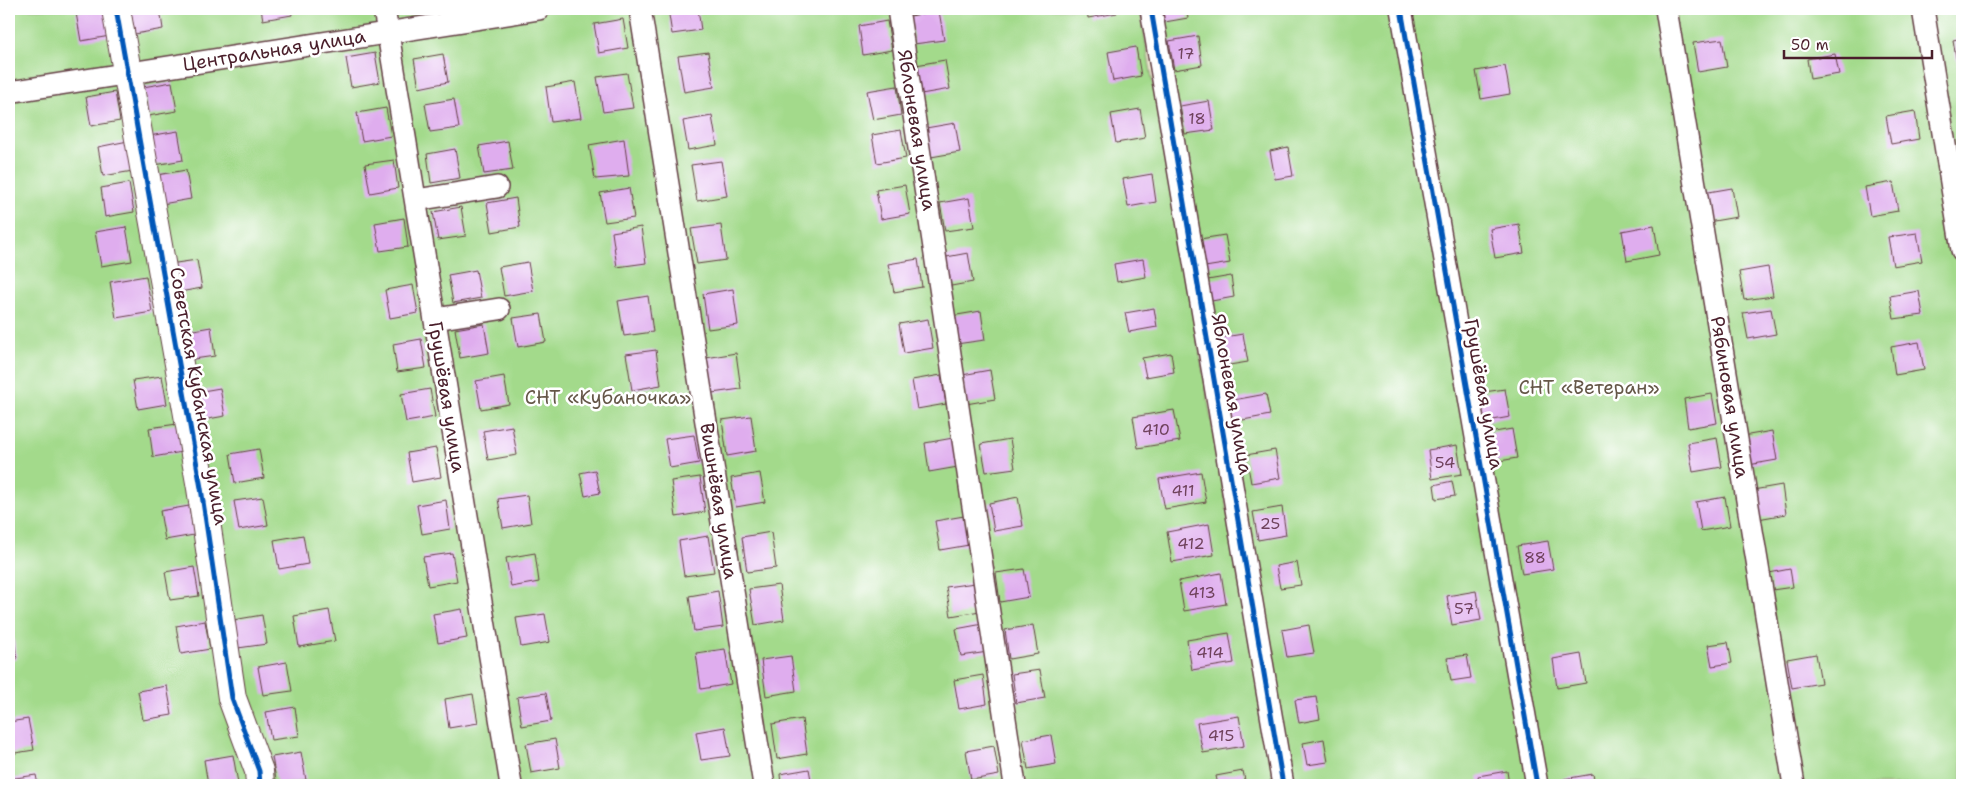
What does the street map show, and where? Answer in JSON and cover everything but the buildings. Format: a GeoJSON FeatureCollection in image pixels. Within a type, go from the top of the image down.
{"type":"FeatureCollection","features":[{"type":"Feature","properties":{"kind":"street","name":"Советская Кубанская улица"},"geometry":{"type":"LineString","coordinates":[[116,9],[201,488],[232,698],[259,771],[260,785]]}},
{"type":"Feature","properties":{"kind":"street","name":"Грушёвая улица"},"geometry":{"type":"LineString","coordinates":[[384,9],[511,785]]}},
{"type":"Feature","properties":{"kind":"street","name":"Центральная улица"},"geometry":{"type":"LineString","coordinates":[[9,92],[539,9]]}},
{"type":"Feature","properties":{"kind":"street","name":"Вишнёвая улица"},"geometry":{"type":"LineString","coordinates":[[640,9],[764,785]]}},
{"type":"Feature","properties":{"kind":"street","name":"Яблоневая улица"},"geometry":{"type":"LineString","coordinates":[[898,9],[1015,785]]}},
{"type":"Feature","properties":{"kind":"street","name":"Яблоневая улица"},"geometry":{"type":"LineString","coordinates":[[1151,9],[1283,785]]}},
{"type":"Feature","properties":{"kind":"street","name":"Грушёвая улица"},"geometry":{"type":"LineString","coordinates":[[1401,9],[1537,785]]}},
{"type":"Feature","properties":{"kind":"street","name":"Рябиновая улица"},"geometry":{"type":"LineString","coordinates":[[1666,9],[1794,785]]}},
{"type":"Feature","properties":{"kind":"street"},"geometry":{"type":"LineString","coordinates":[[1923,9],[1962,250]]}},
{"type":"Feature","properties":{"kind":"street"},"geometry":{"type":"LineString","coordinates":[[416,200],[496,187]]}},
{"type":"Feature","properties":{"kind":"street"},"geometry":{"type":"LineString","coordinates":[[435,319],[500,308]]}},
{"type":"Feature","properties":{"kind":"green space","name":"СНТ «Кубаночка»"},"geometry":{"type":"Polygon","coordinates":[[[9,9],[1140,9],[1275,785],[9,785],[9,9]]]}},
{"type":"Feature","properties":{"kind":"green space","name":"СНТ «Ветеран»"},"geometry":{"type":"Polygon","coordinates":[[[1145,9],[1962,9],[1962,785],[1278,785],[1145,9]]]}},
{"type":"Feature","properties":{"kind":"cycle path"},"geometry":{"type":"LineString","coordinates":[[116,9],[201,488],[232,698],[259,771],[260,785]]}},
{"type":"Feature","properties":{"kind":"cycle path"},"geometry":{"type":"LineString","coordinates":[[1151,9],[1283,785]]}},
{"type":"Feature","properties":{"kind":"cycle path"},"geometry":{"type":"LineString","coordinates":[[1401,9],[1537,785]]}}]}
